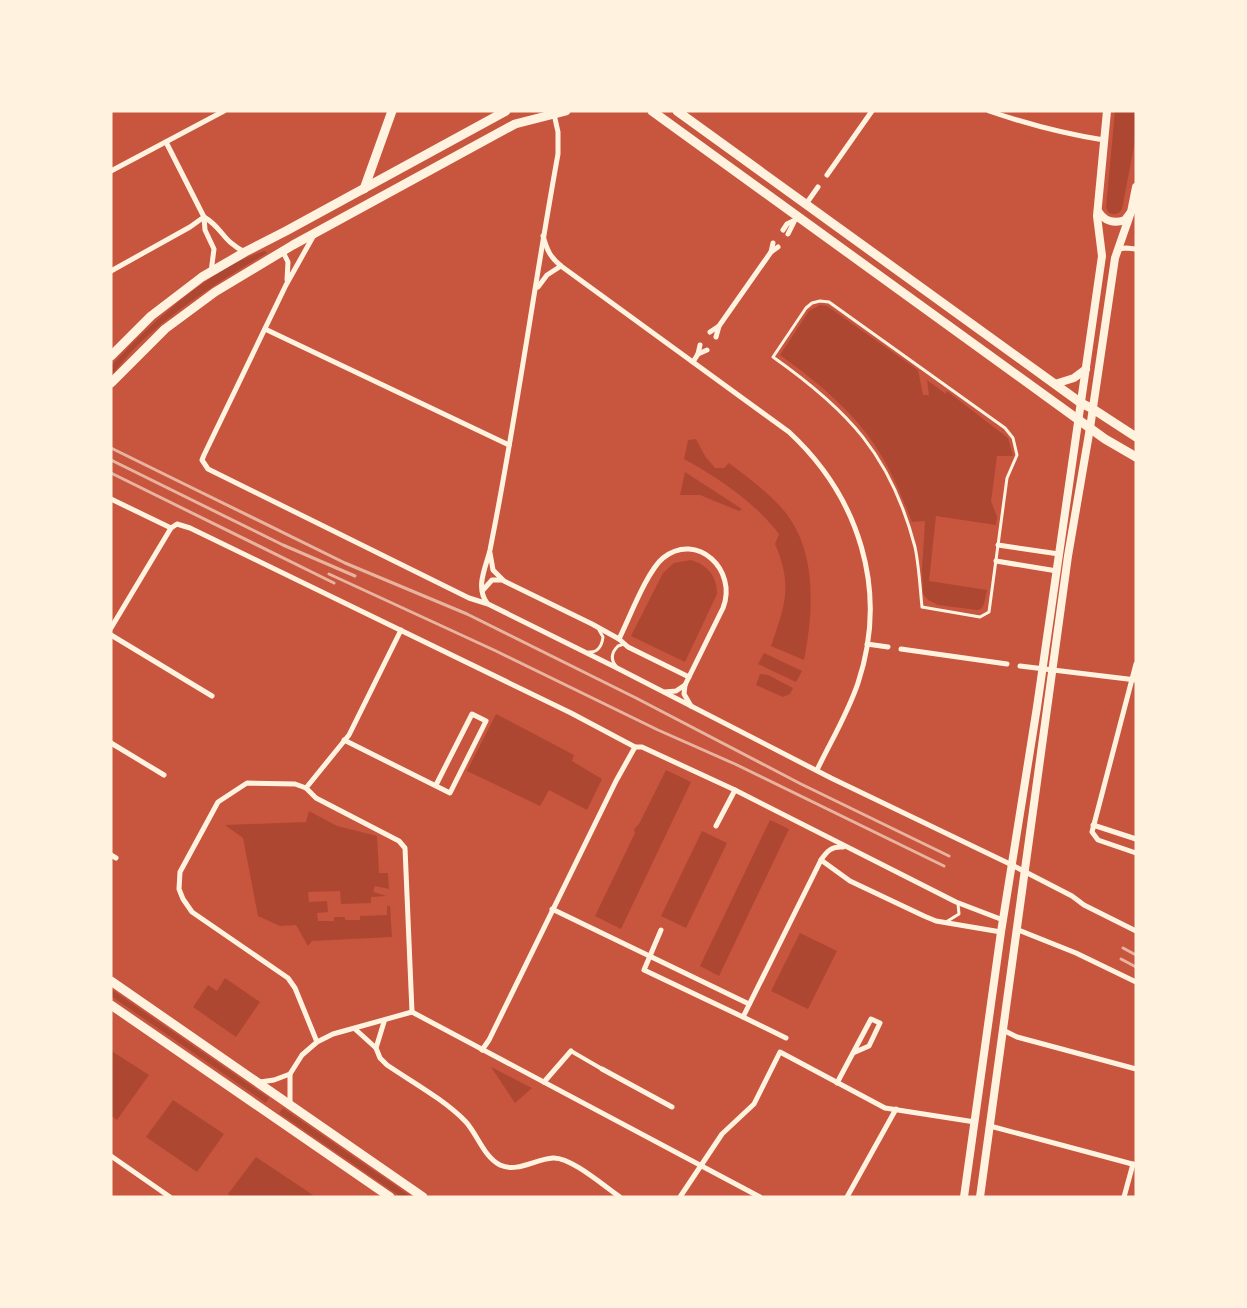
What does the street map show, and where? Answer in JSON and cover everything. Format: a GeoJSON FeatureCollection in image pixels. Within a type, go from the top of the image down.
{"type":"FeatureCollection","features":[{"type":"Feature","properties":{"kind":"main road"},"geometry":{"type":"LineString","coordinates":[[111,356],[151,316],[212,272],[506,111]]}},
{"type":"Feature","properties":{"kind":"main road"},"geometry":{"type":"LineString","coordinates":[[111,382],[165,329],[215,292],[314,234],[515,124],[553,112],[566,111]]}},
{"type":"Feature","properties":{"kind":"main road"},"geometry":{"type":"LineString","coordinates":[[652,111],[795,219],[1090,428],[1136,458]]}},
{"type":"Feature","properties":{"kind":"main road"},"geometry":{"type":"LineString","coordinates":[[677,111],[1081,403],[1136,437]]}},
{"type":"Feature","properties":{"kind":"main road"},"geometry":{"type":"LineString","coordinates":[[964,1197],[1001,932],[1043,669],[1102,256],[1097,206],[1107,111]]}},
{"type":"Feature","properties":{"kind":"main road"},"geometry":{"type":"LineString","coordinates":[[364,189],[389,113]]}},
{"type":"Feature","properties":{"kind":"main road"},"geometry":{"type":"LineString","coordinates":[[980,1197],[1068,556],[1115,258],[1136,194]]}},
{"type":"Feature","properties":{"kind":"main road"},"geometry":{"type":"LineString","coordinates":[[795,219],[806,204]]}},
{"type":"Feature","properties":{"kind":"main road"},"geometry":{"type":"LineString","coordinates":[[1097,206],[1102,217],[1113,222],[1125,220],[1131,212]]}},
{"type":"Feature","properties":{"kind":"main road"},"geometry":{"type":"LineString","coordinates":[[261,244],[270,244],[283,252]]}},
{"type":"Feature","properties":{"kind":"main road"},"geometry":{"type":"LineString","coordinates":[[1055,384],[1074,378],[1086,369]]}},
{"type":"Feature","properties":{"kind":"main road"},"geometry":{"type":"LineString","coordinates":[[1059,554],[1068,556]]}},
{"type":"Feature","properties":{"kind":"main road"},"geometry":{"type":"LineString","coordinates":[[1003,920],[1016,929]]}},
{"type":"Feature","properties":{"kind":"main road"},"geometry":{"type":"LineString","coordinates":[[1001,932],[1016,929]]}},
{"type":"Feature","properties":{"kind":"main road"},"geometry":{"type":"LineString","coordinates":[[111,981],[423,1197]]}},
{"type":"Feature","properties":{"kind":"main road"},"geometry":{"type":"LineString","coordinates":[[111,1005],[390,1197]]}},
{"type":"Feature","properties":{"kind":"main road"},"geometry":{"type":"LineString","coordinates":[[975,1120],[991,1125]]}},
{"type":"Feature","properties":{"kind":"street"},"geometry":{"type":"LineString","coordinates":[[111,171],[224,111]]}},
{"type":"Feature","properties":{"kind":"street"},"geometry":{"type":"LineString","coordinates":[[827,175],[872,111]]}},
{"type":"Feature","properties":{"kind":"street"},"geometry":{"type":"LineString","coordinates":[[989,111],[1052,131],[1104,140]]}},
{"type":"Feature","properties":{"kind":"street"},"geometry":{"type":"LineString","coordinates":[[488,604],[484,599],[483,590],[484,565],[489,553],[509,445],[559,141],[553,112]]}},
{"type":"Feature","properties":{"kind":"street"},"geometry":{"type":"LineString","coordinates":[[165,142],[204,217],[206,230],[214,249],[212,272]]}},
{"type":"Feature","properties":{"kind":"street"},"geometry":{"type":"LineString","coordinates":[[806,204],[818,187]]}},
{"type":"Feature","properties":{"kind":"street"},"geometry":{"type":"LineString","coordinates":[[204,217],[214,223],[230,244],[245,252]]}},
{"type":"Feature","properties":{"kind":"street"},"geometry":{"type":"LineString","coordinates":[[111,271],[204,217]]}},
{"type":"Feature","properties":{"kind":"street"},"geometry":{"type":"LineString","coordinates":[[786,232],[793,228],[795,219]]}},
{"type":"Feature","properties":{"kind":"street"},"geometry":{"type":"LineString","coordinates":[[314,234],[286,285],[204,455],[204,465],[215,473],[469,598],[488,604],[584,651],[609,666],[963,843],[1012,865],[1136,931]]}},
{"type":"Feature","properties":{"kind":"street"},"geometry":{"type":"LineString","coordinates":[[543,236],[548,252],[561,267],[789,432],[815,458],[836,488],[853,521],[864,556],[869,592],[867,644],[863,665],[851,700],[817,770]]}},
{"type":"Feature","properties":{"kind":"street"},"geometry":{"type":"LineString","coordinates":[[716,337],[719,326],[776,245]]}},
{"type":"Feature","properties":{"kind":"street"},"geometry":{"type":"LineString","coordinates":[[1118,249],[1136,249]]}},
{"type":"Feature","properties":{"kind":"street"},"geometry":{"type":"LineString","coordinates":[[283,252],[289,271],[286,285]]}},
{"type":"Feature","properties":{"kind":"street"},"geometry":{"type":"LineString","coordinates":[[534,294],[547,275],[561,267]]}},
{"type":"Feature","properties":{"kind":"street"},"geometry":{"type":"LineString","coordinates":[[710,332],[719,326]]}},
{"type":"Feature","properties":{"kind":"street"},"geometry":{"type":"LineString","coordinates":[[265,329],[509,445]]}},
{"type":"Feature","properties":{"kind":"street"},"geometry":{"type":"LineString","coordinates":[[693,362],[700,345]]}},
{"type":"Feature","properties":{"kind":"street"},"geometry":{"type":"LineString","coordinates":[[698,354],[706,350]]}},
{"type":"Feature","properties":{"kind":"street"},"geometry":{"type":"LineString","coordinates":[[111,499],[171,528]]}},
{"type":"Feature","properties":{"kind":"street"},"geometry":{"type":"LineString","coordinates":[[112,624],[171,528],[177,524],[186,526],[619,737],[635,747],[642,747],[735,790],[956,902],[1003,920]]}},
{"type":"Feature","properties":{"kind":"street"},"geometry":{"type":"LineString","coordinates":[[998,545],[1059,554]]}},
{"type":"Feature","properties":{"kind":"street"},"geometry":{"type":"LineString","coordinates":[[619,639],[651,573],[659,562],[669,554],[680,551],[705,554],[715,562],[726,583],[727,596],[685,685],[684,694],[692,707]]}},
{"type":"Feature","properties":{"kind":"street"},"geometry":{"type":"LineString","coordinates":[[489,553],[494,570],[504,580],[592,624],[619,639],[628,647],[689,677]]}},
{"type":"Feature","properties":{"kind":"street"},"geometry":{"type":"LineString","coordinates":[[996,561],[1056,571]]}},
{"type":"Feature","properties":{"kind":"street"},"geometry":{"type":"LineString","coordinates":[[483,590],[492,580],[504,580]]}},
{"type":"Feature","properties":{"kind":"street"},"geometry":{"type":"LineString","coordinates":[[306,788],[349,735],[401,630]]}},
{"type":"Feature","properties":{"kind":"street"},"geometry":{"type":"LineString","coordinates":[[111,635],[212,696]]}},
{"type":"Feature","properties":{"kind":"street"},"geometry":{"type":"LineString","coordinates":[[867,644],[888,647]]}},
{"type":"Feature","properties":{"kind":"street"},"geometry":{"type":"LineString","coordinates":[[901,650],[1006,664]]}},
{"type":"Feature","properties":{"kind":"street"},"geometry":{"type":"LineString","coordinates":[[1136,664],[1134,682],[1092,832],[1098,840],[1136,853]]}},
{"type":"Feature","properties":{"kind":"street"},"geometry":{"type":"LineString","coordinates":[[1020,666],[1134,682]]}},
{"type":"Feature","properties":{"kind":"street"},"geometry":{"type":"LineString","coordinates":[[664,692],[676,691],[685,685]]}},
{"type":"Feature","properties":{"kind":"street"},"geometry":{"type":"LineString","coordinates":[[344,740],[450,793],[486,721],[472,714],[436,785]]}},
{"type":"Feature","properties":{"kind":"street"},"geometry":{"type":"LineString","coordinates":[[111,743],[164,775]]}},
{"type":"Feature","properties":{"kind":"street"},"geometry":{"type":"LineString","coordinates":[[482,1050],[635,747]]}},
{"type":"Feature","properties":{"kind":"street"},"geometry":{"type":"LineString","coordinates":[[317,1042],[295,988],[288,978],[192,912],[179,889],[180,872],[218,802],[247,783],[295,784],[306,788],[316,798],[399,841],[405,848],[412,1012]]}},
{"type":"Feature","properties":{"kind":"street"},"geometry":{"type":"LineString","coordinates":[[716,826],[735,790]]}},
{"type":"Feature","properties":{"kind":"street"},"geometry":{"type":"LineString","coordinates":[[1093,825],[1136,839]]}},
{"type":"Feature","properties":{"kind":"street"},"geometry":{"type":"LineString","coordinates":[[742,1017],[826,852],[826,843],[818,834]]}},
{"type":"Feature","properties":{"kind":"street"},"geometry":{"type":"LineString","coordinates":[[826,852],[835,848],[846,848]]}},
{"type":"Feature","properties":{"kind":"street"},"geometry":{"type":"LineString","coordinates":[[821,860],[850,881],[924,916],[1001,932]]}},
{"type":"Feature","properties":{"kind":"street"},"geometry":{"type":"LineString","coordinates":[[552,909],[749,1004]]}},
{"type":"Feature","properties":{"kind":"street"},"geometry":{"type":"LineString","coordinates":[[1016,929],[1077,953],[1136,982]]}},
{"type":"Feature","properties":{"kind":"street"},"geometry":{"type":"LineString","coordinates":[[662,930],[644,970],[786,1038]]}},
{"type":"Feature","properties":{"kind":"street"},"geometry":{"type":"LineString","coordinates":[[290,1105],[290,1074],[302,1055],[317,1042],[333,1034],[384,1022],[412,1012],[760,1197]]}},
{"type":"Feature","properties":{"kind":"street"},"geometry":{"type":"LineString","coordinates":[[837,1083],[871,1019],[880,1023],[869,1046],[853,1053]]}},
{"type":"Feature","properties":{"kind":"street"},"geometry":{"type":"LineString","coordinates":[[376,1048],[384,1022]]}},
{"type":"Feature","properties":{"kind":"street"},"geometry":{"type":"LineString","coordinates":[[355,1029],[376,1048],[380,1058],[387,1065],[467,1123],[493,1161],[501,1166],[514,1168],[553,1158],[566,1160],[620,1197]]}},
{"type":"Feature","properties":{"kind":"street"},"geometry":{"type":"LineString","coordinates":[[1003,1030],[1017,1036],[1136,1069]]}},
{"type":"Feature","properties":{"kind":"street"},"geometry":{"type":"LineString","coordinates":[[544,1082],[571,1051],[672,1107]]}},
{"type":"Feature","properties":{"kind":"street"},"geometry":{"type":"LineString","coordinates":[[680,1197],[722,1134],[754,1104],[780,1052],[885,1108],[975,1120]]}},
{"type":"Feature","properties":{"kind":"street"},"geometry":{"type":"LineString","coordinates":[[258,1083],[290,1074]]}},
{"type":"Feature","properties":{"kind":"street"},"geometry":{"type":"LineString","coordinates":[[847,1197],[896,1109]]}},
{"type":"Feature","properties":{"kind":"street"},"geometry":{"type":"LineString","coordinates":[[991,1125],[1135,1165],[1124,1197]]}},
{"type":"Feature","properties":{"kind":"street"},"geometry":{"type":"LineString","coordinates":[[111,1156],[170,1197]]}},
{"type":"Feature","properties":{"kind":"lane"},"geometry":{"type":"LineString","coordinates":[[829,302],[1005,428],[1013,438],[1017,455],[1007,478],[998,545],[989,612],[980,616],[922,607],[915,549],[900,499],[872,447],[841,411],[810,383],[773,357],[806,308],[812,303],[829,302]]}},
{"type":"Feature","properties":{"kind":"lane"},"geometry":{"type":"LineString","coordinates":[[584,651],[596,651],[603,641],[602,634],[592,624]]}},
{"type":"Feature","properties":{"kind":"lane"},"geometry":{"type":"LineString","coordinates":[[617,668],[612,659],[614,651],[620,645],[628,647]]}},
{"type":"Feature","properties":{"kind":"lane"},"geometry":{"type":"LineString","coordinates":[[946,922],[959,914],[959,906],[956,902]]}},
{"type":"Feature","properties":{"kind":"shaded area"},"geometry":{"type":"Polygon","coordinates":[[[1115,111],[1136,111],[1136,136],[1122,209],[1114,214],[1108,212],[1106,207],[1115,111]]]}},
{"type":"Feature","properties":{"kind":"shaded area"},"geometry":{"type":"Polygon","coordinates":[[[265,251],[267,253],[218,283],[156,328],[111,376],[111,366],[182,299],[224,269],[265,251]]]}},
{"type":"Feature","properties":{"kind":"shaded area"},"geometry":{"type":"Polygon","coordinates":[[[820,305],[827,306],[918,370],[923,395],[929,395],[927,380],[946,394],[947,391],[1008,438],[1013,456],[997,456],[991,501],[997,517],[996,525],[936,516],[929,581],[987,590],[981,609],[938,605],[928,600],[923,594],[925,521],[912,522],[887,465],[856,421],[820,386],[780,355],[809,311],[820,305]]]}},
{"type":"Feature","properties":{"kind":"shaded area"},"geometry":{"type":"Polygon","coordinates":[[[696,439],[715,468],[724,468],[729,463],[773,499],[792,521],[801,539],[807,559],[811,599],[804,660],[771,646],[785,595],[784,572],[775,544],[779,534],[758,511],[735,492],[684,459],[688,440],[696,439]]]}},
{"type":"Feature","properties":{"kind":"shaded area"},"geometry":{"type":"Polygon","coordinates":[[[685,472],[742,509],[739,511],[700,495],[680,495],[685,472]]]}},
{"type":"Feature","properties":{"kind":"shaded area"},"geometry":{"type":"Polygon","coordinates":[[[691,560],[707,568],[715,582],[717,594],[685,662],[631,636],[663,573],[674,563],[691,560]]]}},
{"type":"Feature","properties":{"kind":"shaded area"},"geometry":{"type":"Polygon","coordinates":[[[764,653],[802,671],[796,682],[758,664],[764,653]]]}},
{"type":"Feature","properties":{"kind":"shaded area"},"geometry":{"type":"Polygon","coordinates":[[[760,674],[768,675],[793,688],[790,694],[783,697],[756,685],[760,674]]]}},
{"type":"Feature","properties":{"kind":"shaded area"},"geometry":{"type":"Polygon","coordinates":[[[496,714],[574,755],[572,761],[602,779],[587,810],[549,790],[540,806],[467,771],[496,714]]]}},
{"type":"Feature","properties":{"kind":"shaded area"},"geometry":{"type":"Polygon","coordinates":[[[666,770],[691,782],[621,929],[595,916],[635,833],[634,829],[639,824],[666,770]]]}},
{"type":"Feature","properties":{"kind":"shaded area"},"geometry":{"type":"Polygon","coordinates":[[[309,811],[337,826],[377,836],[379,873],[388,873],[389,889],[375,886],[373,892],[387,896],[371,897],[371,903],[341,904],[340,891],[308,892],[309,902],[327,901],[328,912],[317,913],[318,921],[334,921],[334,917],[360,920],[360,916],[387,915],[387,906],[390,906],[392,937],[312,941],[308,946],[296,925],[280,926],[258,916],[243,838],[225,825],[306,822],[309,811]]]}},
{"type":"Feature","properties":{"kind":"shaded area"},"geometry":{"type":"Polygon","coordinates":[[[770,820],[789,829],[719,976],[700,966],[770,820]]]}},
{"type":"Feature","properties":{"kind":"shaded area"},"geometry":{"type":"Polygon","coordinates":[[[702,831],[727,843],[686,928],[661,916],[702,831]]]}},
{"type":"Feature","properties":{"kind":"shaded area"},"geometry":{"type":"Polygon","coordinates":[[[800,933],[837,951],[808,1009],[771,991],[800,933]]]}},
{"type":"Feature","properties":{"kind":"shaded area"},"geometry":{"type":"Polygon","coordinates":[[[225,978],[260,1002],[236,1037],[193,1007],[208,985],[217,991],[225,978]]]}},
{"type":"Feature","properties":{"kind":"shaded area"},"geometry":{"type":"Polygon","coordinates":[[[111,989],[269,1098],[266,1103],[111,996],[111,989]]]}},
{"type":"Feature","properties":{"kind":"shaded area"},"geometry":{"type":"Polygon","coordinates":[[[111,1048],[113,1052],[149,1075],[117,1120],[111,1116],[111,1048]]]}},
{"type":"Feature","properties":{"kind":"shaded area"},"geometry":{"type":"Polygon","coordinates":[[[491,1067],[532,1088],[515,1103],[491,1067]]]}},
{"type":"Feature","properties":{"kind":"shaded area"},"geometry":{"type":"Polygon","coordinates":[[[173,1100],[224,1134],[197,1172],[146,1137],[173,1100]]]}},
{"type":"Feature","properties":{"kind":"shaded area"},"geometry":{"type":"Polygon","coordinates":[[[283,1108],[412,1197],[401,1197],[279,1113],[283,1108]]]}},
{"type":"Feature","properties":{"kind":"shaded area"},"geometry":{"type":"Polygon","coordinates":[[[256,1157],[313,1195],[311,1197],[232,1197],[228,1194],[256,1157]]]}},
{"type":"Feature","properties":{"kind":"railway"},"geometry":{"type":"LineString","coordinates":[[111,448],[345,563],[467,614],[801,784],[949,856]]}},
{"type":"Feature","properties":{"kind":"railway"},"geometry":{"type":"LineString","coordinates":[[111,460],[283,545],[355,576]]}},
{"type":"Feature","properties":{"kind":"railway"},"geometry":{"type":"LineString","coordinates":[[111,473],[334,583]]}},
{"type":"Feature","properties":{"kind":"railway"},"geometry":{"type":"LineString","coordinates":[[329,574],[496,651],[658,730],[735,764],[944,866]]}},
{"type":"Feature","properties":{"kind":"railway"},"geometry":{"type":"LineString","coordinates":[[1123,948],[1136,955]]}},
{"type":"Feature","properties":{"kind":"railway"},"geometry":{"type":"LineString","coordinates":[[1121,959],[1136,967]]}}]}
